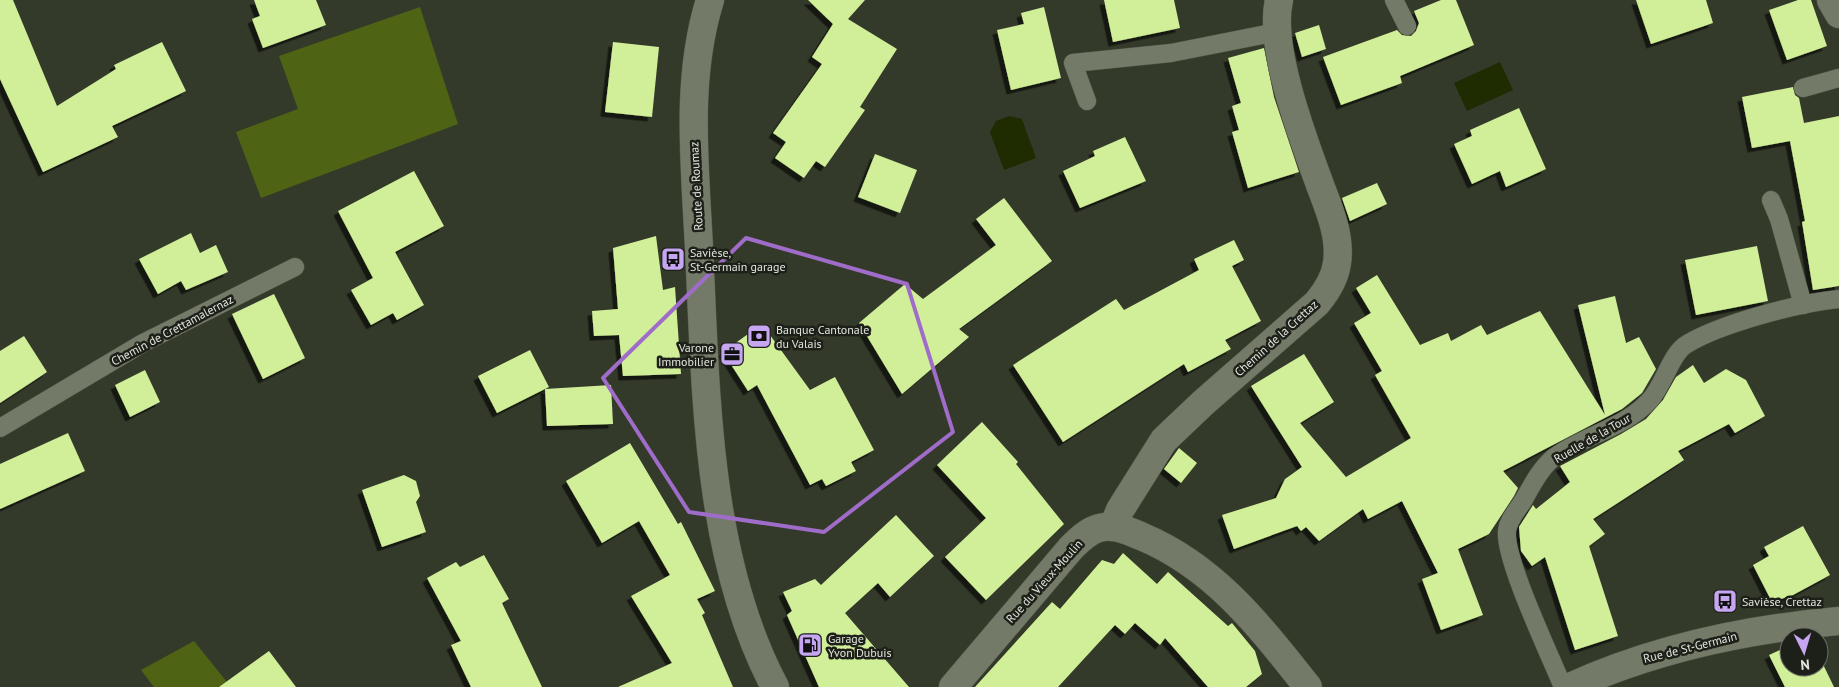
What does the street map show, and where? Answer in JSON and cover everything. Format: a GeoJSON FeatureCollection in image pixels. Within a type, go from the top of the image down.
{"type":"FeatureCollection","features":[{"type":"Feature","properties":{"kind":"street","name":"Route de Roumaz"},"geometry":{"type":"LineString","coordinates":[[710,0],[699,40],[694,107],[708,395],[717,493],[725,545],[735,589],[745,622],[775,687]]}},
{"type":"Feature","properties":{"kind":"street","name":"Chemin de la Crettaz"},"geometry":{"type":"LineString","coordinates":[[1113,527],[1120,510],[1164,440],[1203,403],[1317,303],[1331,283],[1337,263],[1336,234],[1286,76],[1277,32],[1279,0]]}},
{"type":"Feature","properties":{"kind":"street"},"geometry":{"type":"LineString","coordinates":[[1831,0],[1839,14]]}},
{"type":"Feature","properties":{"kind":"street"},"geometry":{"type":"LineString","coordinates":[[1113,527],[1149,540],[1176,553],[1217,582],[1251,617],[1308,687]]}},
{"type":"Feature","properties":{"kind":"street","name":"Rue du Vieux-Moulin"},"geometry":{"type":"LineString","coordinates":[[953,687],[1071,548],[1095,530],[1113,527]]}},
{"type":"Feature","properties":{"kind":"street"},"geometry":{"type":"LineString","coordinates":[[1826,622],[1839,604]]}},
{"type":"Feature","properties":{"kind":"street","name":"Rue de St-Germain"},"geometry":{"type":"LineString","coordinates":[[1570,687],[1648,656],[1722,637],[1769,628],[1826,622]]}},
{"type":"Feature","properties":{"kind":"lane"},"geometry":{"type":"LineString","coordinates":[[1394,0],[1407,26]]}},
{"type":"Feature","properties":{"kind":"lane"},"geometry":{"type":"LineString","coordinates":[[1088,101],[1073,63],[1171,52],[1277,32]]}},
{"type":"Feature","properties":{"kind":"lane"},"geometry":{"type":"LineString","coordinates":[[1803,88],[1839,78]]}},
{"type":"Feature","properties":{"kind":"lane"},"geometry":{"type":"LineString","coordinates":[[1771,200],[1779,219],[1803,305]]}},
{"type":"Feature","properties":{"kind":"lane","name":"Chemin de Crettamalernaz"},"geometry":{"type":"LineString","coordinates":[[0,428],[143,343],[295,268]]}},
{"type":"Feature","properties":{"kind":"lane","name":"Ruelle de la Tour"},"geometry":{"type":"LineString","coordinates":[[1563,687],[1510,553],[1507,533],[1511,520],[1543,469],[1554,458],[1627,418],[1651,399],[1677,354],[1685,345],[1720,329],[1803,305],[1839,299]]}},
{"type":"Feature","properties":{"kind":"highlighted area"},"geometry":{"type":"Polygon","coordinates":[[[746,238],[907,284],[953,432],[824,532],[689,512],[603,378],[746,238]]]}},
{"type":"Feature","properties":{"kind":"green space"},"geometry":{"type":"Polygon","coordinates":[[[420,7],[458,124],[261,198],[236,132],[298,109],[279,56],[420,7]]]}},
{"type":"Feature","properties":{"kind":"green space"},"geometry":{"type":"Polygon","coordinates":[[[194,641],[231,687],[154,687],[141,670],[194,641]]]}},
{"type":"Feature","properties":{"kind":"shaded area"},"geometry":{"type":"Polygon","coordinates":[[[1500,62],[1513,90],[1467,111],[1454,83],[1500,62]]]}},
{"type":"Feature","properties":{"kind":"shaded area"},"geometry":{"type":"Polygon","coordinates":[[[1009,116],[1022,119],[1036,158],[1004,170],[990,132],[996,121],[1009,116]]]}},
{"type":"Feature","properties":{"kind":"building"},"geometry":{"type":"Polygon","coordinates":[[[0,0],[13,0],[57,106],[116,69],[114,65],[162,42],[186,91],[112,126],[118,137],[43,172],[0,79],[0,0]]]}},
{"type":"Feature","properties":{"kind":"building"},"geometry":{"type":"Polygon","coordinates":[[[254,0],[316,0],[326,25],[263,48],[252,19],[260,16],[254,0]]]}},
{"type":"Feature","properties":{"kind":"building"},"geometry":{"type":"Polygon","coordinates":[[[808,0],[865,0],[848,19],[897,49],[860,107],[865,110],[825,167],[816,161],[804,178],[775,158],[786,142],[773,133],[822,64],[812,57],[833,24],[808,0]]]}},
{"type":"Feature","properties":{"kind":"building"},"geometry":{"type":"Polygon","coordinates":[[[1104,0],[1174,0],[1180,28],[1113,42],[1104,0]]]}},
{"type":"Feature","properties":{"kind":"building"},"geometry":{"type":"Polygon","coordinates":[[[1441,0],[1456,0],[1474,45],[1400,76],[1402,83],[1341,105],[1323,57],[1397,30],[1402,35],[1411,36],[1416,31],[1419,23],[1414,11],[1441,0]]]}},
{"type":"Feature","properties":{"kind":"building"},"geometry":{"type":"Polygon","coordinates":[[[1636,0],[1706,0],[1713,23],[1651,44],[1636,0]]]}},
{"type":"Feature","properties":{"kind":"building"},"geometry":{"type":"Polygon","coordinates":[[[1798,0],[1811,0],[1827,46],[1787,60],[1769,10],[1798,0]]]}},
{"type":"Feature","properties":{"kind":"building"},"geometry":{"type":"Polygon","coordinates":[[[1044,7],[1061,78],[1011,90],[997,30],[1024,24],[1021,13],[1044,7]]]}},
{"type":"Feature","properties":{"kind":"building"},"geometry":{"type":"Polygon","coordinates":[[[1319,25],[1326,49],[1302,57],[1295,33],[1319,25]]]}},
{"type":"Feature","properties":{"kind":"building"},"geometry":{"type":"Polygon","coordinates":[[[613,42],[659,47],[652,117],[605,112],[613,42]]]}},
{"type":"Feature","properties":{"kind":"building"},"geometry":{"type":"Polygon","coordinates":[[[1264,48],[1274,97],[1299,172],[1248,188],[1232,132],[1239,130],[1232,106],[1241,103],[1228,58],[1264,48]]]}},
{"type":"Feature","properties":{"kind":"building"},"geometry":{"type":"Polygon","coordinates":[[[1793,87],[1795,95],[1799,98],[1804,123],[1839,116],[1839,286],[1813,290],[1802,222],[1805,221],[1790,141],[1752,148],[1742,97],[1793,87]]]}},
{"type":"Feature","properties":{"kind":"building"},"geometry":{"type":"Polygon","coordinates":[[[1519,108],[1546,169],[1506,187],[1500,171],[1472,184],[1454,144],[1472,136],[1470,130],[1519,108]]]}},
{"type":"Feature","properties":{"kind":"building"},"geometry":{"type":"Polygon","coordinates":[[[1125,137],[1146,181],[1080,208],[1063,171],[1095,156],[1093,151],[1125,137]]]}},
{"type":"Feature","properties":{"kind":"building"},"geometry":{"type":"Polygon","coordinates":[[[875,154],[917,170],[900,213],[858,197],[875,154]]]}},
{"type":"Feature","properties":{"kind":"building"},"geometry":{"type":"Polygon","coordinates":[[[414,171],[444,226],[395,252],[424,305],[397,320],[393,313],[371,325],[351,290],[373,278],[338,211],[414,171]]]}},
{"type":"Feature","properties":{"kind":"building"},"geometry":{"type":"Polygon","coordinates":[[[1377,183],[1387,204],[1350,221],[1342,198],[1377,183]]]}},
{"type":"Feature","properties":{"kind":"building"},"geometry":{"type":"Polygon","coordinates":[[[1004,198],[1052,261],[959,329],[969,337],[902,394],[859,323],[905,284],[923,299],[996,245],[976,219],[1004,198]]]}},
{"type":"Feature","properties":{"kind":"building"},"geometry":{"type":"Polygon","coordinates":[[[191,233],[200,253],[216,245],[228,272],[186,290],[181,281],[158,294],[139,259],[191,233]]]}},
{"type":"Feature","properties":{"kind":"building"},"geometry":{"type":"Polygon","coordinates":[[[656,236],[663,290],[675,287],[681,374],[623,376],[619,335],[594,336],[592,311],[618,309],[613,248],[656,236]]]}},
{"type":"Feature","properties":{"kind":"building"},"geometry":{"type":"Polygon","coordinates":[[[1234,240],[1244,260],[1232,266],[1261,321],[1225,340],[1231,349],[1188,372],[1184,364],[1063,442],[1013,365],[1116,299],[1124,310],[1199,270],[1194,259],[1234,240]]]}},
{"type":"Feature","properties":{"kind":"building"},"geometry":{"type":"Polygon","coordinates":[[[1757,246],[1768,301],[1696,315],[1685,260],[1757,246]]]}},
{"type":"Feature","properties":{"kind":"building"},"geometry":{"type":"Polygon","coordinates":[[[1377,275],[1420,345],[1448,333],[1451,341],[1481,325],[1487,335],[1540,311],[1605,415],[1578,305],[1615,296],[1626,343],[1639,337],[1656,369],[1642,393],[1622,409],[1503,471],[1518,488],[1514,496],[1489,534],[1458,549],[1483,615],[1441,630],[1422,579],[1438,573],[1402,501],[1368,519],[1363,509],[1319,541],[1306,527],[1301,531],[1297,526],[1234,549],[1222,515],[1276,498],[1285,479],[1302,467],[1251,386],[1304,354],[1334,402],[1300,423],[1346,477],[1411,438],[1375,375],[1382,371],[1354,323],[1371,313],[1356,288],[1377,275]]]}},
{"type":"Feature","properties":{"kind":"building"},"geometry":{"type":"Polygon","coordinates":[[[274,294],[305,358],[263,379],[232,314],[274,294]]]}},
{"type":"Feature","properties":{"kind":"building"},"geometry":{"type":"Polygon","coordinates":[[[762,324],[810,390],[835,377],[874,450],[851,462],[856,471],[826,486],[822,479],[810,485],[757,385],[748,391],[723,352],[762,324]]]}},
{"type":"Feature","properties":{"kind":"building"},"geometry":{"type":"Polygon","coordinates":[[[24,336],[47,372],[0,403],[0,351],[24,336]]]}},
{"type":"Feature","properties":{"kind":"building"},"geometry":{"type":"Polygon","coordinates":[[[530,350],[549,387],[497,413],[478,376],[530,350]]]}},
{"type":"Feature","properties":{"kind":"building"},"geometry":{"type":"Polygon","coordinates":[[[1693,365],[1704,383],[1726,369],[1746,380],[1765,416],[1735,433],[1729,424],[1678,451],[1684,460],[1593,519],[1605,534],[1589,546],[1618,636],[1575,650],[1545,557],[1532,566],[1521,551],[1519,527],[1533,505],[1536,509],[1570,482],[1560,466],[1646,419],[1663,400],[1676,377],[1693,365]]]}},
{"type":"Feature","properties":{"kind":"building"},"geometry":{"type":"Polygon","coordinates":[[[145,370],[160,402],[130,417],[115,385],[145,370]]]}},
{"type":"Feature","properties":{"kind":"building"},"geometry":{"type":"Polygon","coordinates":[[[611,385],[613,424],[547,426],[545,389],[611,385]]]}},
{"type":"Feature","properties":{"kind":"building"},"geometry":{"type":"Polygon","coordinates":[[[982,422],[1018,462],[1016,464],[1064,524],[986,600],[945,557],[986,518],[937,465],[982,422]]]}},
{"type":"Feature","properties":{"kind":"building"},"geometry":{"type":"Polygon","coordinates":[[[68,433],[85,471],[0,509],[0,464],[68,433]]]}},
{"type":"Feature","properties":{"kind":"building"},"geometry":{"type":"Polygon","coordinates":[[[630,443],[678,524],[681,522],[715,591],[697,599],[705,613],[702,615],[733,687],[618,687],[672,663],[631,596],[670,575],[639,521],[602,543],[566,481],[630,443]]]}},
{"type":"Feature","properties":{"kind":"building"},"geometry":{"type":"Polygon","coordinates":[[[1179,448],[1197,463],[1181,483],[1164,469],[1179,448]]]}},
{"type":"Feature","properties":{"kind":"building"},"geometry":{"type":"Polygon","coordinates":[[[404,475],[416,481],[420,496],[416,502],[426,532],[382,547],[362,490],[404,475]]]}},
{"type":"Feature","properties":{"kind":"building"},"geometry":{"type":"Polygon","coordinates":[[[896,515],[934,556],[890,597],[878,583],[845,613],[909,687],[819,687],[787,615],[792,611],[783,592],[815,579],[821,585],[896,515]]]}},
{"type":"Feature","properties":{"kind":"building"},"geometry":{"type":"Polygon","coordinates":[[[1803,526],[1830,575],[1793,595],[1772,602],[1753,565],[1769,556],[1764,547],[1803,526]]]}},
{"type":"Feature","properties":{"kind":"building"},"geometry":{"type":"Polygon","coordinates":[[[1123,553],[1157,584],[1168,572],[1228,626],[1232,623],[1255,651],[1262,674],[1246,687],[1208,687],[1165,638],[1160,645],[1135,623],[1125,634],[1115,625],[1058,687],[975,687],[1052,602],[1060,609],[1102,560],[1114,564],[1123,553]]]}},
{"type":"Feature","properties":{"kind":"building"},"geometry":{"type":"Polygon","coordinates":[[[484,555],[509,599],[502,603],[542,687],[471,687],[451,645],[461,641],[427,578],[456,562],[460,567],[484,555]]]}},
{"type":"Feature","properties":{"kind":"building"},"geometry":{"type":"Polygon","coordinates":[[[1779,650],[1779,675],[1769,655],[1779,650]]]}},
{"type":"Feature","properties":{"kind":"building"},"geometry":{"type":"Polygon","coordinates":[[[269,651],[296,687],[219,687],[269,651]]]}},
{"type":"Feature","properties":{"kind":"building"},"geometry":{"type":"Polygon","coordinates":[[[1780,677],[1829,677],[1834,687],[1785,687],[1780,677]]]}},
{"type":"Feature","properties":{"kind":"place","name":"Savièse, St-Germain garage"},"geometry":{"type":"Point","coordinates":[673,259]}},
{"type":"Feature","properties":{"kind":"place","name":"Banque Cantonale du Valais"},"geometry":{"type":"Point","coordinates":[759,336]}},
{"type":"Feature","properties":{"kind":"place","name":"Varone Immobilier"},"geometry":{"type":"Point","coordinates":[732,354]}},
{"type":"Feature","properties":{"kind":"place","name":"Savièse, Crettaz"},"geometry":{"type":"Point","coordinates":[1725,601]}},
{"type":"Feature","properties":{"kind":"place","name":"Garage Yvon Dubuis"},"geometry":{"type":"Point","coordinates":[810,645]}}]}
